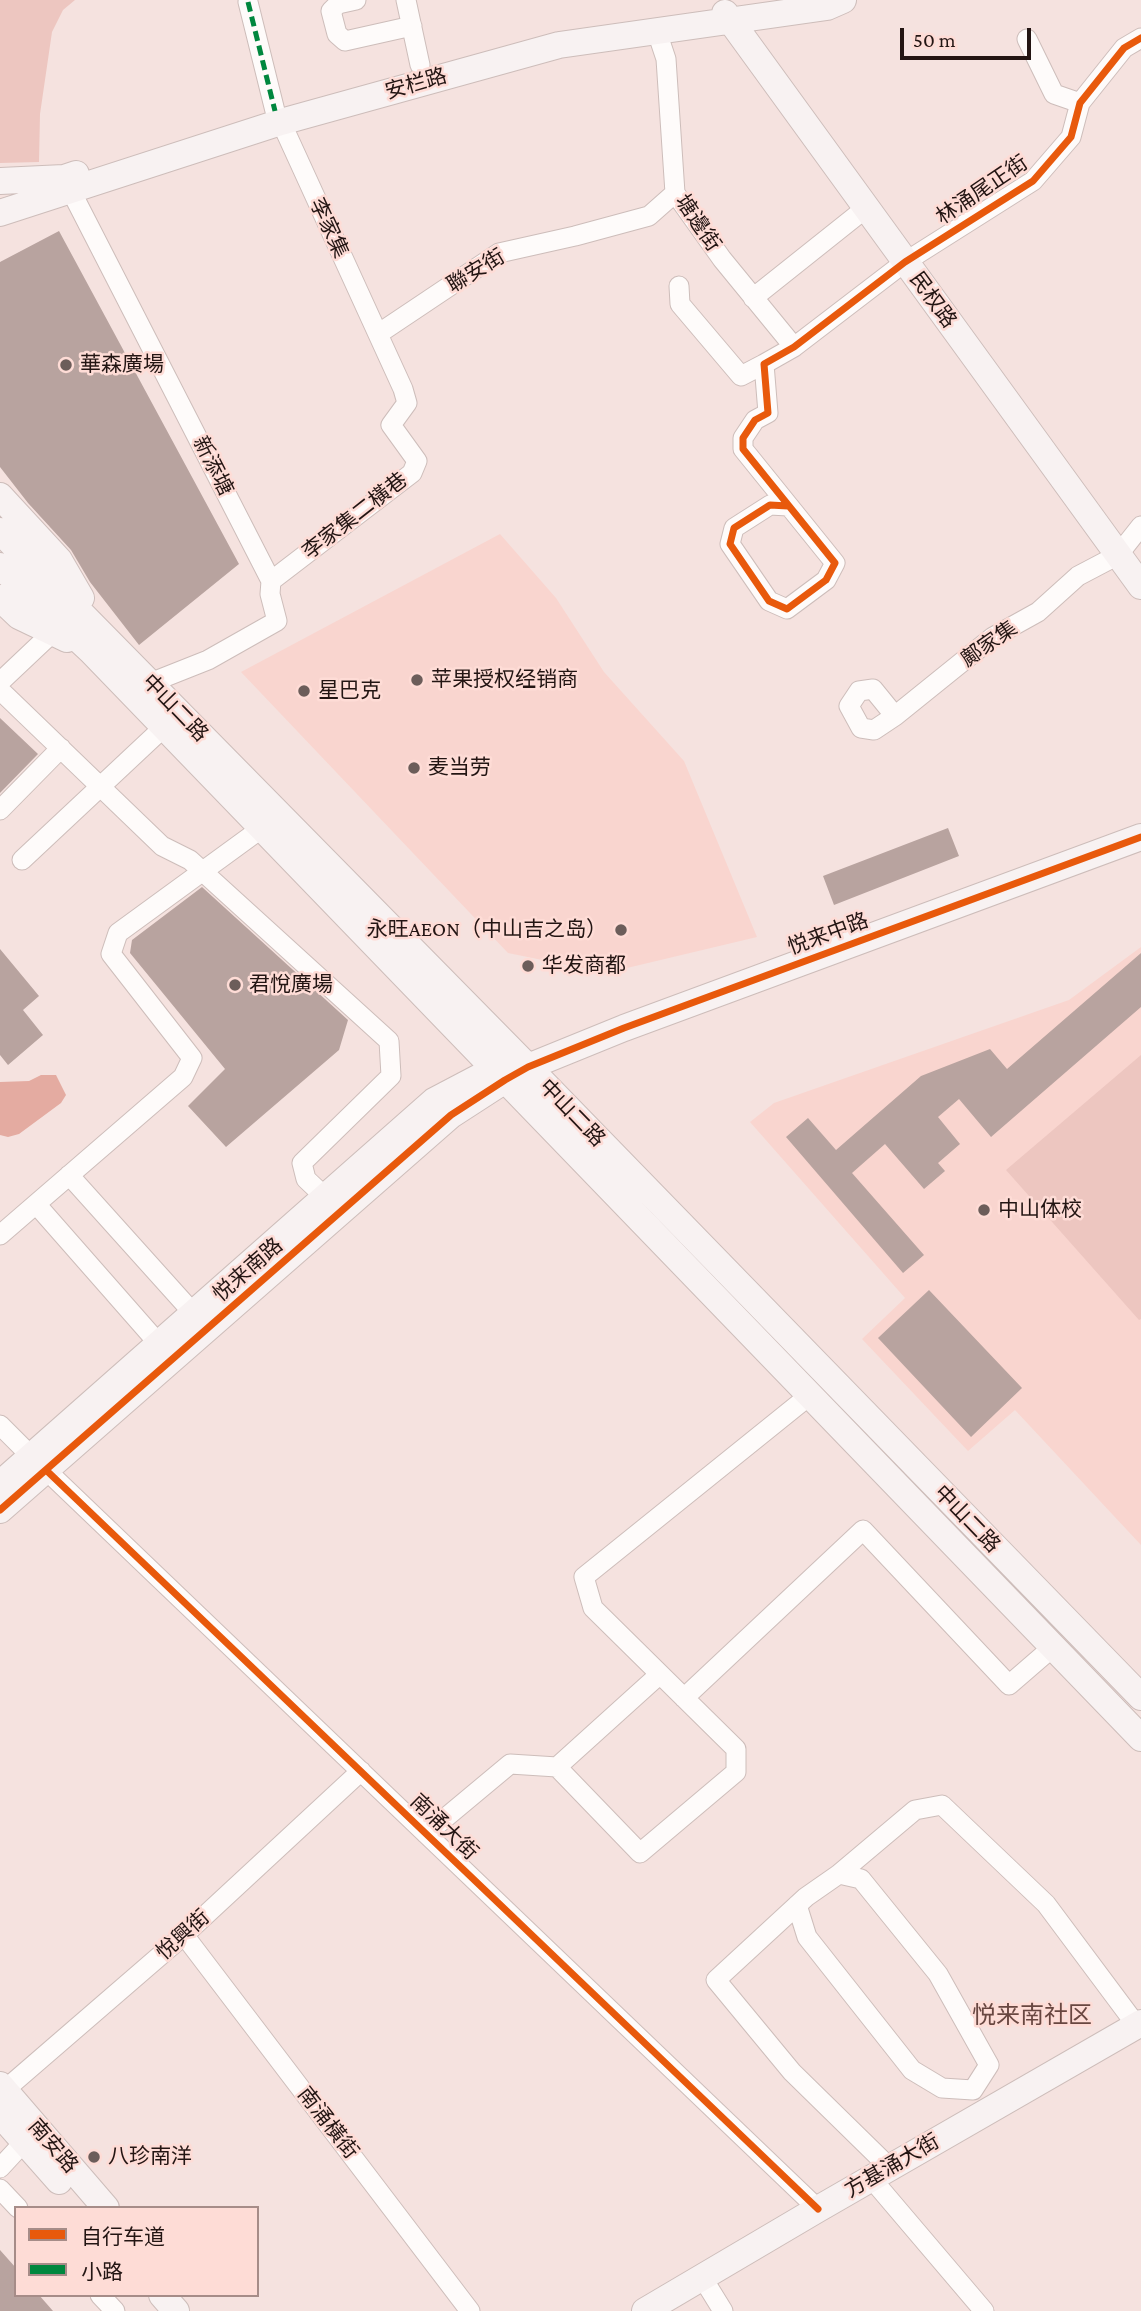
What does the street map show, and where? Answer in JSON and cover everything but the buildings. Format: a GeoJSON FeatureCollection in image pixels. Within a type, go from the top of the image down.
{"type":"FeatureCollection","features":[{"type":"Feature","properties":{"kind":"main road","name":"安栏路"},"geometry":{"type":"LineString","coordinates":[[0,181],[64,178],[278,117],[559,45],[657,32],[808,0]]}},
{"type":"Feature","properties":{"kind":"main road","name":"安栏路"},"geometry":{"type":"LineString","coordinates":[[0,213],[421,65],[553,33],[827,7],[843,0]]}},
{"type":"Feature","properties":{"kind":"main road","name":"民权路"},"geometry":{"type":"LineString","coordinates":[[728,18],[1141,586]]}},
{"type":"Feature","properties":{"kind":"main road"},"geometry":{"type":"LineString","coordinates":[[0,496],[59,561],[96,642]]}},
{"type":"Feature","properties":{"kind":"main road","name":"中山二路"},"geometry":{"type":"LineString","coordinates":[[0,531],[96,642],[164,727],[262,828],[511,1069],[1141,1697]]}},
{"type":"Feature","properties":{"kind":"main road"},"geometry":{"type":"LineString","coordinates":[[0,566],[96,642]]}},
{"type":"Feature","properties":{"kind":"main road"},"geometry":{"type":"LineString","coordinates":[[0,598],[19,615],[53,632],[96,642]]}},
{"type":"Feature","properties":{"kind":"main road","name":"中山二路"},"geometry":{"type":"LineString","coordinates":[[96,642],[150,683],[511,1069],[810,1395],[1141,1738]]}},
{"type":"Feature","properties":{"kind":"main road","name":"悦来中路"},"geometry":{"type":"LineString","coordinates":[[511,1069],[1141,829]]}},
{"type":"Feature","properties":{"kind":"main road","name":"悦来中路"},"geometry":{"type":"LineString","coordinates":[[511,1069],[1141,837]]}},
{"type":"Feature","properties":{"kind":"main road","name":"悦来南路"},"geometry":{"type":"LineString","coordinates":[[0,1510],[39,1463],[159,1344],[434,1101],[511,1069]]}},
{"type":"Feature","properties":{"kind":"main road","name":"悦来南路"},"geometry":{"type":"LineString","coordinates":[[0,1484],[39,1463],[452,1115],[511,1069]]}},
{"type":"Feature","properties":{"kind":"main road","name":"方基涌大街"},"geometry":{"type":"LineString","coordinates":[[645,2311],[880,2173],[981,2101],[1139,2025]]}},
{"type":"Feature","properties":{"kind":"main road","name":"南安路"},"geometry":{"type":"LineString","coordinates":[[1,2096],[24,2142],[82,2206]]}},
{"type":"Feature","properties":{"kind":"main road","name":"南安路"},"geometry":{"type":"LineString","coordinates":[[1,2096],[104,2206]]}},
{"type":"Feature","properties":{"kind":"main road"},"geometry":{"type":"LineString","coordinates":[[164,2297],[176,2311]]}},
{"type":"Feature","properties":{"kind":"main road"},"geometry":{"type":"LineString","coordinates":[[184,2297],[196,2311]]}},
{"type":"Feature","properties":{"kind":"street"},"geometry":{"type":"LineString","coordinates":[[356,0],[338,4],[331,11],[337,34],[345,41],[412,26]]}},
{"type":"Feature","properties":{"kind":"street"},"geometry":{"type":"LineString","coordinates":[[406,0],[421,65]]}},
{"type":"Feature","properties":{"kind":"street","name":"李家集"},"geometry":{"type":"LineString","coordinates":[[248,2],[278,117],[378,334]]}},
{"type":"Feature","properties":{"kind":"street","name":"塘邊街"},"geometry":{"type":"LineString","coordinates":[[657,32],[666,59],[675,193],[753,298],[794,347]]}},
{"type":"Feature","properties":{"kind":"street","name":"林涌尾正街"},"geometry":{"type":"LineString","coordinates":[[764,365],[794,347],[905,262],[1033,181],[1071,138],[1080,103],[1124,48],[1141,38]]}},
{"type":"Feature","properties":{"kind":"street"},"geometry":{"type":"LineString","coordinates":[[1027,39],[1054,94],[1080,103]]}},
{"type":"Feature","properties":{"kind":"street","name":"新添塘"},"geometry":{"type":"LineString","coordinates":[[70,189],[271,581],[270,594],[277,621],[208,660],[150,683]]}},
{"type":"Feature","properties":{"kind":"street","name":"聯安街"},"geometry":{"type":"LineString","coordinates":[[378,334],[499,253],[649,216],[675,193]]}},
{"type":"Feature","properties":{"kind":"street"},"geometry":{"type":"LineString","coordinates":[[753,298],[866,208]]}},
{"type":"Feature","properties":{"kind":"street"},"geometry":{"type":"LineString","coordinates":[[679,286],[680,304],[741,376],[764,365],[768,413],[755,419],[743,438],[743,449],[835,563],[827,580],[787,610],[769,601],[730,544],[734,528],[770,505],[788,506]]}},
{"type":"Feature","properties":{"kind":"street","name":"李家集二橫巷"},"geometry":{"type":"LineString","coordinates":[[271,581],[412,473],[417,461],[391,425],[407,403],[378,334]]}},
{"type":"Feature","properties":{"kind":"street"},"geometry":{"type":"LineString","coordinates":[[1118,555],[1141,526]]}},
{"type":"Feature","properties":{"kind":"street","name":"鄺家集"},"geometry":{"type":"LineString","coordinates":[[895,716],[873,689],[859,691],[849,706],[861,728],[874,730],[895,716],[993,637],[1038,612],[1078,576],[1118,555]]}},
{"type":"Feature","properties":{"kind":"street"},"geometry":{"type":"LineString","coordinates":[[0,682],[53,632]]}},
{"type":"Feature","properties":{"kind":"street"},"geometry":{"type":"LineString","coordinates":[[0,690],[162,846],[190,860],[389,1041],[391,1076],[302,1163],[306,1179],[325,1197]]}},
{"type":"Feature","properties":{"kind":"street"},"geometry":{"type":"LineString","coordinates":[[22,860],[164,727]]}},
{"type":"Feature","properties":{"kind":"street"},"geometry":{"type":"LineString","coordinates":[[0,810],[61,748]]}},
{"type":"Feature","properties":{"kind":"street"},"geometry":{"type":"LineString","coordinates":[[0,1235],[183,1077],[192,1058],[111,954],[118,933],[262,828]]}},
{"type":"Feature","properties":{"kind":"street"},"geometry":{"type":"LineString","coordinates":[[69,1175],[194,1314]]}},
{"type":"Feature","properties":{"kind":"street"},"geometry":{"type":"LineString","coordinates":[[36,1204],[159,1344]]}},
{"type":"Feature","properties":{"kind":"street"},"geometry":{"type":"LineString","coordinates":[[426,1834],[510,1764],[557,1767],[640,1853],[736,1772],[736,1749],[593,1608],[584,1577],[810,1395]]}},
{"type":"Feature","properties":{"kind":"street","name":"南涌大街"},"geometry":{"type":"LineString","coordinates":[[0,1425],[818,2209]]}},
{"type":"Feature","properties":{"kind":"street"},"geometry":{"type":"LineString","coordinates":[[684,1698],[863,1530],[1009,1685],[1053,1647]]}},
{"type":"Feature","properties":{"kind":"street"},"geometry":{"type":"LineString","coordinates":[[557,1767],[660,1674]]}},
{"type":"Feature","properties":{"kind":"street","name":"悅興街"},"geometry":{"type":"LineString","coordinates":[[1,2096],[184,1935],[361,1771]]}},
{"type":"Feature","properties":{"kind":"street"},"geometry":{"type":"LineString","coordinates":[[984,2311],[880,2173],[716,1980],[797,1905],[839,1874],[915,1810],[942,1805],[1046,1905],[1139,2025]]}},
{"type":"Feature","properties":{"kind":"street"},"geometry":{"type":"LineString","coordinates":[[797,1905],[807,1937],[912,2070],[942,2088],[981,2101],[989,2064],[937,1974],[861,1879],[839,1874]]}},
{"type":"Feature","properties":{"kind":"street","name":"南涌橫街"},"geometry":{"type":"LineString","coordinates":[[184,1935],[470,2311]]}},
{"type":"Feature","properties":{"kind":"street"},"geometry":{"type":"LineString","coordinates":[[0,2168],[24,2142]]}},
{"type":"Feature","properties":{"kind":"street"},"geometry":{"type":"LineString","coordinates":[[0,2189],[16,2206]]}},
{"type":"Feature","properties":{"kind":"street"},"geometry":{"type":"LineString","coordinates":[[702,2277],[723,2311]]}},
{"type":"Feature","properties":{"kind":"street"},"geometry":{"type":"LineString","coordinates":[[102,2297],[115,2311]]}},
{"type":"Feature","properties":{"kind":"shaded area"},"geometry":{"type":"Polygon","coordinates":[[[0,0],[75,0],[63,10],[52,32],[40,114],[39,162],[0,163],[0,0]]]}},
{"type":"Feature","properties":{"kind":"shaded area","name":"华发商都"},"geometry":{"type":"Polygon","coordinates":[[[500,534],[556,598],[604,672],[684,761],[757,937],[606,973],[508,953],[241,672],[500,534]]]}},
{"type":"Feature","properties":{"kind":"shaded area","name":"中山体校"},"geometry":{"type":"Polygon","coordinates":[[[1141,947],[1141,1545],[1015,1410],[968,1451],[862,1339],[905,1298],[750,1122],[774,1103],[1069,1000],[1141,947]]]}},
{"type":"Feature","properties":{"kind":"shaded area"},"geometry":{"type":"Polygon","coordinates":[[[1141,1055],[1141,1319],[1139,1320],[1006,1170],[1141,1055]]]}},
{"type":"Feature","properties":{"kind":"shaded area"},"geometry":{"type":"Polygon","coordinates":[[[41,1075],[56,1075],[66,1095],[61,1103],[19,1134],[8,1137],[0,1135],[0,1082],[29,1081],[41,1075]]]}},
{"type":"Feature","properties":{"kind":"marked path"},"geometry":{"type":"LineString","coordinates":[[248,2],[275,111]]}},
{"type":"Feature","properties":{"kind":"cycle path"},"geometry":{"type":"LineString","coordinates":[[788,506],[770,505],[734,528],[730,544],[769,601],[787,609],[826,580],[835,563],[743,449],[743,438],[755,420],[768,413],[764,364],[794,347],[905,262],[1033,181],[1071,137],[1080,103],[1124,48],[1141,38]]}},
{"type":"Feature","properties":{"kind":"cycle path"},"geometry":{"type":"LineString","coordinates":[[0,1510],[451,1115],[505,1080],[528,1067],[624,1028],[1141,837]]}},
{"type":"Feature","properties":{"kind":"cycle path"},"geometry":{"type":"LineString","coordinates":[[46,1470],[818,2209]]}},
{"type":"Feature","properties":{"kind":"place","name":"華森廣場"},"geometry":{"type":"Point","coordinates":[66,365]}},
{"type":"Feature","properties":{"kind":"place","name":"苹果授权经销商"},"geometry":{"type":"Point","coordinates":[417,680]}},
{"type":"Feature","properties":{"kind":"place","name":"星巴克"},"geometry":{"type":"Point","coordinates":[304,691]}},
{"type":"Feature","properties":{"kind":"place","name":"麦当劳"},"geometry":{"type":"Point","coordinates":[414,768]}},
{"type":"Feature","properties":{"kind":"place","name":"永旺AEON（中山吉之岛）"},"geometry":{"type":"Point","coordinates":[621,930]}},
{"type":"Feature","properties":{"kind":"place","name":"华发商都"},"geometry":{"type":"Point","coordinates":[528,966]}},
{"type":"Feature","properties":{"kind":"place","name":"君悅廣場"},"geometry":{"type":"Point","coordinates":[235,985]}},
{"type":"Feature","properties":{"kind":"place","name":"中山体校"},"geometry":{"type":"Point","coordinates":[984,1210]}},
{"type":"Feature","properties":{"kind":"place","name":"八珍南洋"},"geometry":{"type":"Point","coordinates":[94,2157]}},
{"type":"Feature","properties":{"kind":"district","name":"悦来南社区"},"geometry":{"type":"Point","coordinates":[1032,2016]}}]}
